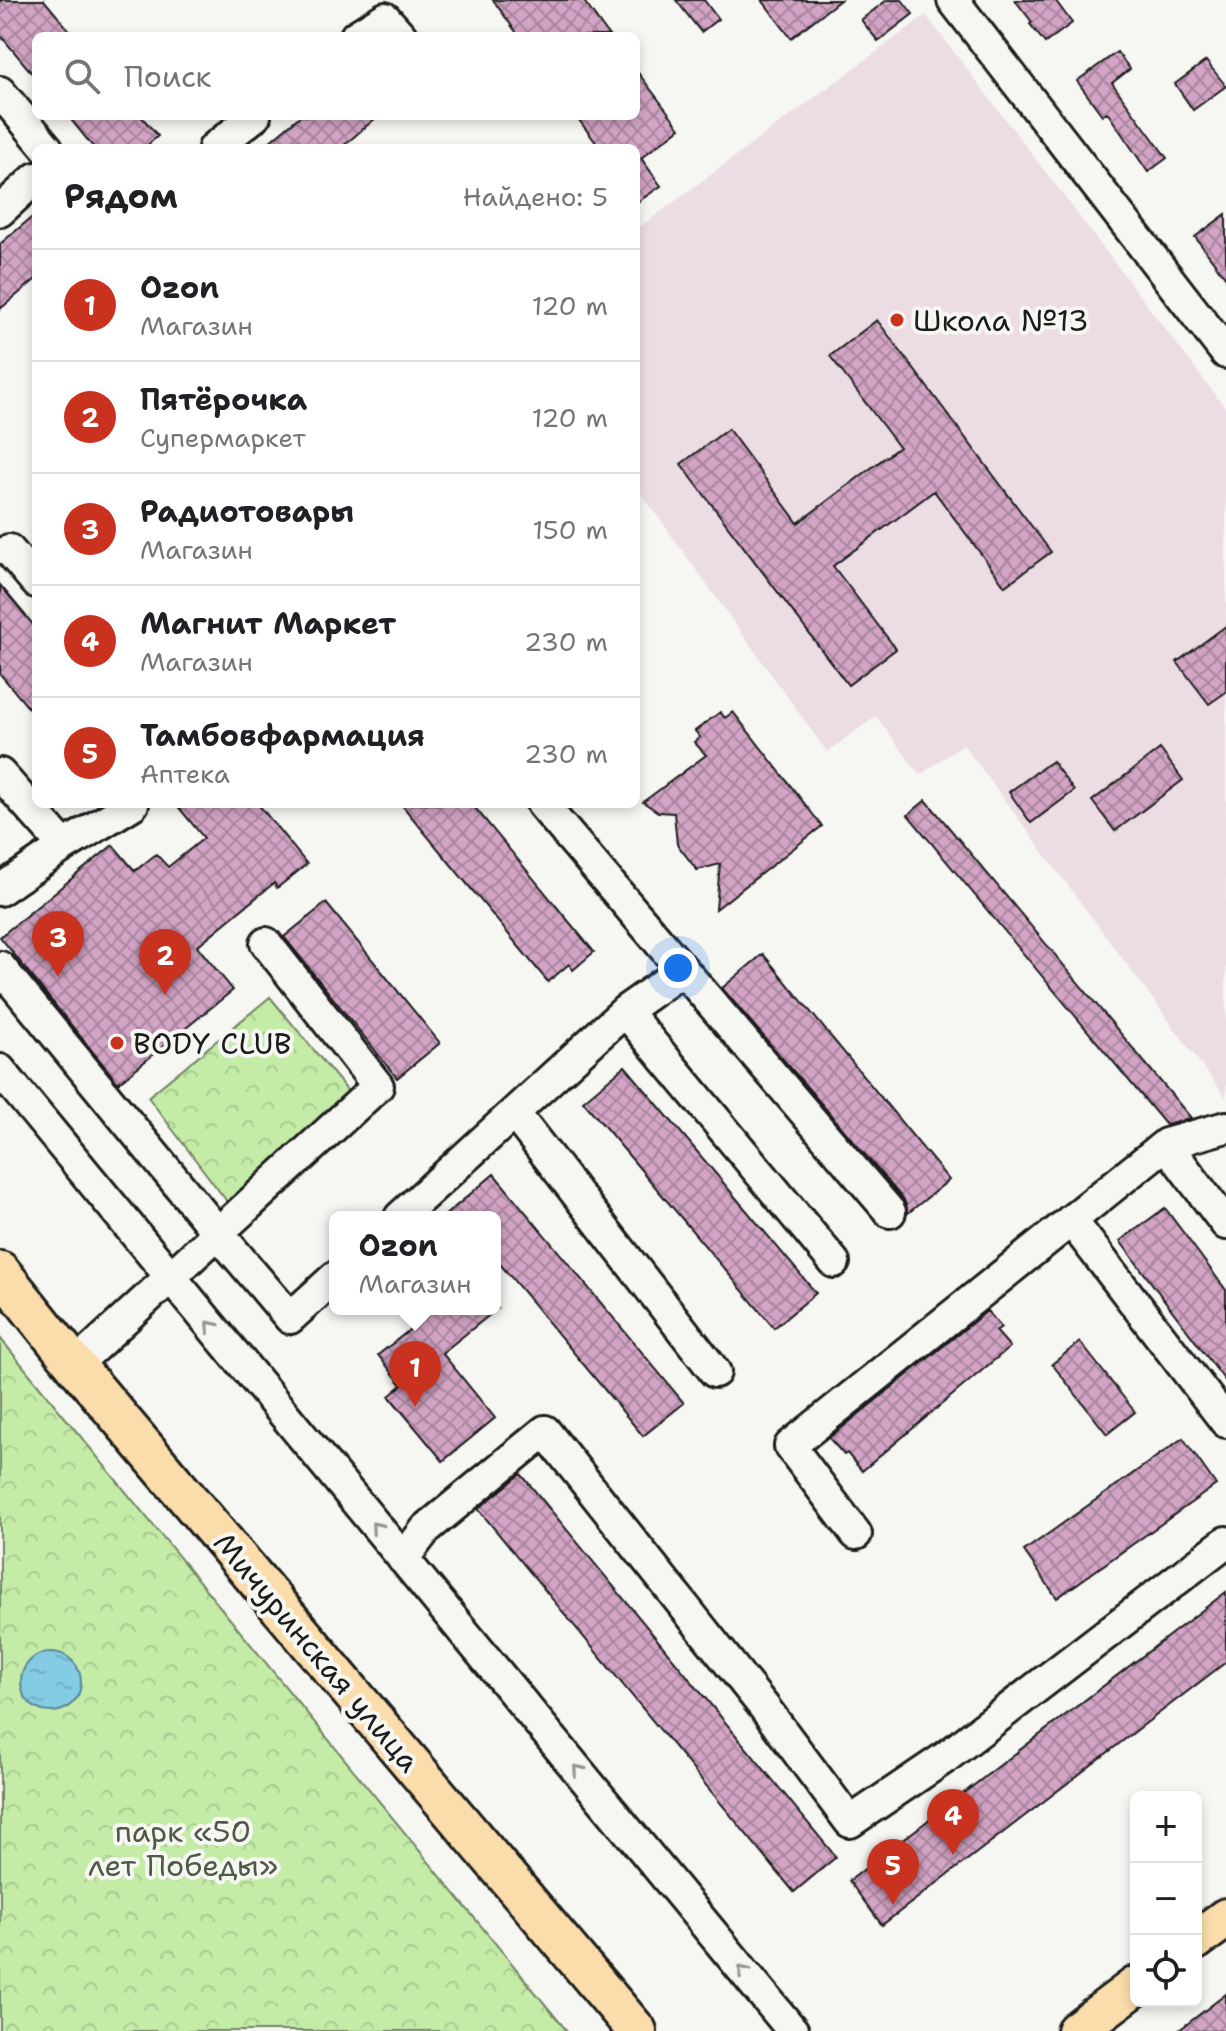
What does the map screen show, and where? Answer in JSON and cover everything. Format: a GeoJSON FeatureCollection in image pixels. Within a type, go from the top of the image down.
{"type":"FeatureCollection","features":[{"type":"Feature","properties":{"kind":"main road","name":"Мичуринская улица"},"geometry":{"type":"LineString","coordinates":[[0,1271],[75,1365],[637,2031]]}},
{"type":"Feature","properties":{"kind":"main road"},"geometry":{"type":"LineString","coordinates":[[1202,1936],[1226,1918]]}},
{"type":"Feature","properties":{"kind":"main road"},"geometry":{"type":"LineString","coordinates":[[1076,2031],[1130,1990]]}},
{"type":"Feature","properties":{"kind":"street"},"geometry":{"type":"LineString","coordinates":[[953,0],[1226,353]]}},
{"type":"Feature","properties":{"kind":"street"},"geometry":{"type":"LineString","coordinates":[[362,32],[385,18],[397,32]]}},
{"type":"Feature","properties":{"kind":"street"},"geometry":{"type":"LineString","coordinates":[[0,92],[44,144]]}},
{"type":"Feature","properties":{"kind":"street"},"geometry":{"type":"LineString","coordinates":[[219,144],[250,120]]}},
{"type":"Feature","properties":{"kind":"street"},"geometry":{"type":"LineString","coordinates":[[0,211],[32,182]]}},
{"type":"Feature","properties":{"kind":"street"},"geometry":{"type":"LineString","coordinates":[[9,550],[32,577]]}},
{"type":"Feature","properties":{"kind":"street"},"geometry":{"type":"LineString","coordinates":[[0,774],[64,846]]}},
{"type":"Feature","properties":{"kind":"street"},"geometry":{"type":"LineString","coordinates":[[0,890],[126,808]]}},
{"type":"Feature","properties":{"kind":"street"},"geometry":{"type":"LineString","coordinates":[[545,808],[890,1212]]}},
{"type":"Feature","properties":{"kind":"street"},"geometry":{"type":"LineString","coordinates":[[75,1365],[378,1086],[266,943]]}},
{"type":"Feature","properties":{"kind":"street"},"geometry":{"type":"LineString","coordinates":[[0,967],[290,1318],[329,1282]]}},
{"type":"Feature","properties":{"kind":"street"},"geometry":{"type":"LineString","coordinates":[[407,1211],[625,1011],[683,970]]}},
{"type":"Feature","properties":{"kind":"street"},"geometry":{"type":"LineString","coordinates":[[625,1011],[834,1262]]}},
{"type":"Feature","properties":{"kind":"street"},"geometry":{"type":"LineString","coordinates":[[0,1070],[793,2031]]}},
{"type":"Feature","properties":{"kind":"street"},"geometry":{"type":"LineString","coordinates":[[514,1113],[715,1372]]}},
{"type":"Feature","properties":{"kind":"street"},"geometry":{"type":"LineString","coordinates":[[856,1534],[790,1446],[1166,1144],[1226,1127]]}},
{"type":"Feature","properties":{"kind":"street"},"geometry":{"type":"LineString","coordinates":[[1166,1144],[1226,1224]]}},
{"type":"Feature","properties":{"kind":"street"},"geometry":{"type":"LineString","coordinates":[[1071,1220],[1226,1422]]}},
{"type":"Feature","properties":{"kind":"street"},"geometry":{"type":"LineString","coordinates":[[403,1559],[426,1529],[545,1431],[764,1707],[850,1822],[946,1757],[1226,1542]]}},
{"type":"Feature","properties":{"kind":"shaded area","name":"Школа №13"},"geometry":{"type":"Polygon","coordinates":[[[926,15],[1226,409],[1226,1098],[963,744],[920,775],[876,716],[827,752],[640,492],[640,227],[926,15]]]}},
{"type":"Feature","properties":{"kind":"green space"},"geometry":{"type":"Polygon","coordinates":[[[270,997],[355,1100],[235,1212],[148,1097],[270,997]]]}},
{"type":"Feature","properties":{"kind":"green space","name":"парк «50 лет Победы»"},"geometry":{"type":"Polygon","coordinates":[[[0,1338],[567,2031],[0,2031],[0,1338]]]}},
{"type":"Feature","properties":{"kind":"water"},"geometry":{"type":"Polygon","coordinates":[[[51,1652],[63,1654],[72,1661],[79,1670],[79,1694],[72,1703],[63,1710],[51,1712],[39,1710],[30,1703],[23,1694],[21,1682],[23,1670],[30,1661],[39,1654],[51,1652]]]}},
{"type":"Feature","properties":{"kind":"building"},"geometry":{"type":"Polygon","coordinates":[[[0,0],[44,0],[71,32],[32,32],[32,73],[0,35],[0,0]]]}},
{"type":"Feature","properties":{"kind":"building"},"geometry":{"type":"Polygon","coordinates":[[[493,0],[583,0],[606,32],[516,32],[493,0]]]}},
{"type":"Feature","properties":{"kind":"building"},"geometry":{"type":"Polygon","coordinates":[[[676,0],[704,0],[718,19],[701,32],[676,0]]]}},
{"type":"Feature","properties":{"kind":"building"},"geometry":{"type":"Polygon","coordinates":[[[762,0],[840,0],[791,38],[762,0]]]}},
{"type":"Feature","properties":{"kind":"building"},"geometry":{"type":"Polygon","coordinates":[[[887,0],[902,0],[913,14],[878,41],[861,20],[887,0]]]}},
{"type":"Feature","properties":{"kind":"building"},"geometry":{"type":"Polygon","coordinates":[[[1015,0],[1055,0],[1072,23],[1045,43],[1015,0]]]}},
{"type":"Feature","properties":{"kind":"building"},"geometry":{"type":"Polygon","coordinates":[[[1117,52],[1130,69],[1112,83],[1167,158],[1148,172],[1107,112],[1102,115],[1077,81],[1117,52]]]}},
{"type":"Feature","properties":{"kind":"building"},"geometry":{"type":"Polygon","coordinates":[[[1206,61],[1226,86],[1193,110],[1175,84],[1206,61]]]}},
{"type":"Feature","properties":{"kind":"building"},"geometry":{"type":"Polygon","coordinates":[[[640,75],[680,128],[641,158],[661,186],[640,200],[640,144],[597,144],[579,120],[640,120],[640,75]]]}},
{"type":"Feature","properties":{"kind":"building"},"geometry":{"type":"Polygon","coordinates":[[[71,120],[144,120],[158,136],[149,144],[91,144],[71,120]]]}},
{"type":"Feature","properties":{"kind":"building"},"geometry":{"type":"Polygon","coordinates":[[[295,120],[373,120],[346,144],[267,144],[295,120]]]}},
{"type":"Feature","properties":{"kind":"building"},"geometry":{"type":"Polygon","coordinates":[[[1226,214],[1226,278],[1195,237],[1226,214]]]}},
{"type":"Feature","properties":{"kind":"building"},"geometry":{"type":"Polygon","coordinates":[[[32,217],[32,282],[0,309],[0,244],[32,217]]]}},
{"type":"Feature","properties":{"kind":"building"},"geometry":{"type":"Polygon","coordinates":[[[877,320],[1051,552],[1005,586],[934,491],[833,566],[896,649],[848,685],[681,464],[728,429],[798,523],[899,447],[830,356],[877,320]]]}},
{"type":"Feature","properties":{"kind":"building"},"geometry":{"type":"Polygon","coordinates":[[[0,585],[32,623],[32,712],[0,674],[0,585]]]}},
{"type":"Feature","properties":{"kind":"building"},"geometry":{"type":"Polygon","coordinates":[[[1226,626],[1226,692],[1209,704],[1177,662],[1226,626]]]}},
{"type":"Feature","properties":{"kind":"building"},"geometry":{"type":"Polygon","coordinates":[[[720,712],[725,718],[733,712],[822,826],[716,909],[720,864],[697,870],[677,844],[674,813],[658,812],[643,802],[706,755],[694,742],[700,737],[695,731],[720,712]]]}},
{"type":"Feature","properties":{"kind":"building"},"geometry":{"type":"Polygon","coordinates":[[[1160,749],[1183,780],[1115,831],[1092,801],[1160,749]]]}},
{"type":"Feature","properties":{"kind":"building"},"geometry":{"type":"Polygon","coordinates":[[[1052,761],[1074,791],[1031,823],[1009,792],[1052,761]]]}},
{"type":"Feature","properties":{"kind":"building"},"geometry":{"type":"Polygon","coordinates":[[[926,800],[1191,1118],[1166,1125],[908,815],[926,800]]]}},
{"type":"Feature","properties":{"kind":"building"},"geometry":{"type":"Polygon","coordinates":[[[179,808],[261,808],[307,864],[277,888],[274,883],[197,946],[233,990],[118,1083],[0,937],[113,845],[135,871],[156,854],[168,867],[204,838],[179,808]]]}},
{"type":"Feature","properties":{"kind":"building"},"geometry":{"type":"Polygon","coordinates":[[[404,808],[475,808],[594,952],[573,970],[569,964],[548,982],[404,808]]]}},
{"type":"Feature","properties":{"kind":"building"},"geometry":{"type":"Polygon","coordinates":[[[326,903],[440,1043],[397,1078],[284,937],[326,903]]]}},
{"type":"Feature","properties":{"kind":"building"},"geometry":{"type":"Polygon","coordinates":[[[763,954],[949,1180],[907,1214],[904,1200],[722,988],[763,954]]]}},
{"type":"Feature","properties":{"kind":"building"},"geometry":{"type":"Polygon","coordinates":[[[625,1066],[816,1293],[774,1328],[583,1101],[625,1066]]]}},
{"type":"Feature","properties":{"kind":"building"},"geometry":{"type":"Polygon","coordinates":[[[494,1174],[684,1403],[643,1436],[501,1265],[501,1211],[450,1211],[494,1174]]]}},
{"type":"Feature","properties":{"kind":"building"},"geometry":{"type":"Polygon","coordinates":[[[1165,1208],[1226,1290],[1226,1382],[1120,1241],[1165,1208]]]}},
{"type":"Feature","properties":{"kind":"building"},"geometry":{"type":"Polygon","coordinates":[[[987,1311],[1001,1327],[996,1331],[1010,1347],[862,1471],[829,1438],[987,1311]]]}},
{"type":"Feature","properties":{"kind":"building"},"geometry":{"type":"Polygon","coordinates":[[[428,1315],[490,1315],[442,1353],[495,1418],[443,1461],[389,1396],[402,1385],[378,1355],[428,1315]]]}},
{"type":"Feature","properties":{"kind":"building"},"geometry":{"type":"Polygon","coordinates":[[[1080,1342],[1135,1412],[1107,1434],[1052,1364],[1080,1342]]]}},
{"type":"Feature","properties":{"kind":"building"},"geometry":{"type":"Polygon","coordinates":[[[1183,1438],[1216,1485],[1057,1598],[1024,1551],[1183,1438]]]}},
{"type":"Feature","properties":{"kind":"building"},"geometry":{"type":"Polygon","coordinates":[[[521,1474],[836,1857],[794,1892],[478,1509],[521,1474]]]}},
{"type":"Feature","properties":{"kind":"building"},"geometry":{"type":"Polygon","coordinates":[[[1226,1592],[1226,1662],[882,1925],[849,1881],[1226,1592]]]}},
{"type":"Feature","properties":{"kind":"building"},"geometry":{"type":"Polygon","coordinates":[[[1226,1994],[1226,2031],[1178,2031],[1226,1994]]]}},
{"type":"Feature","properties":{"kind":"place","name":"Школа №13"},"geometry":{"type":"Point","coordinates":[897,320]}},
{"type":"Feature","properties":{"kind":"place","name":"Радиотовары"},"geometry":{"type":"Point","coordinates":[58,977]}},
{"type":"Feature","properties":{"kind":"place","name":"Пятёрочка"},"geometry":{"type":"Point","coordinates":[165,995]}},
{"type":"Feature","properties":{"kind":"place","name":"BODY CLUB"},"geometry":{"type":"Point","coordinates":[117,1043]}},
{"type":"Feature","properties":{"kind":"place","name":"Ozon"},"geometry":{"type":"Point","coordinates":[415,1407]}},
{"type":"Feature","properties":{"kind":"place","name":"Магнит Маркет"},"geometry":{"type":"Point","coordinates":[953,1855]}},
{"type":"Feature","properties":{"kind":"place","name":"Тамбовфармация"},"geometry":{"type":"Point","coordinates":[893,1905]}}]}
